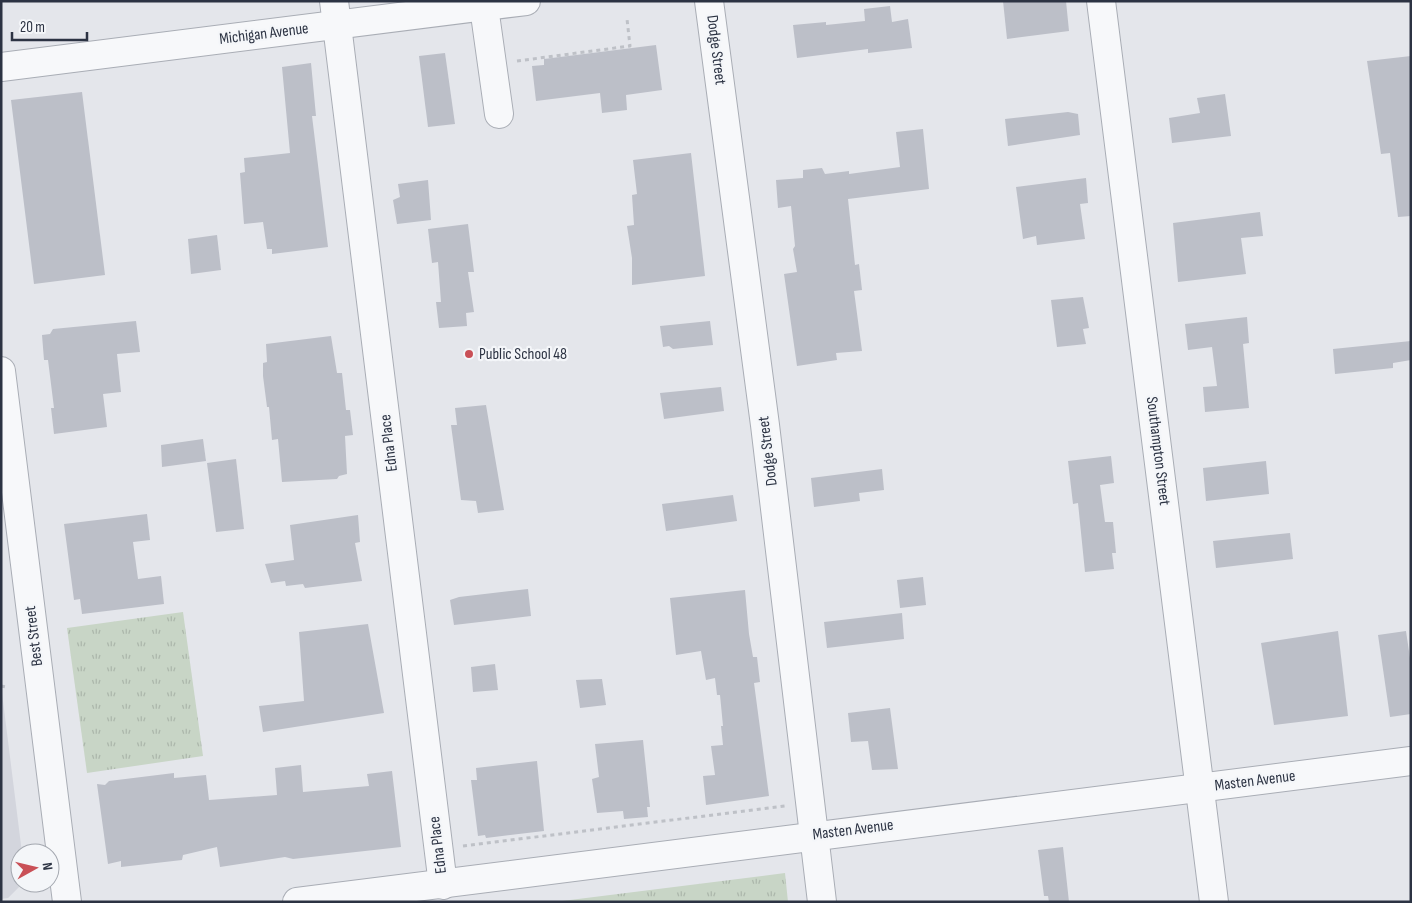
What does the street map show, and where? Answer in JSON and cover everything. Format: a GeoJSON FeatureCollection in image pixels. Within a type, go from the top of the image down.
{"type":"FeatureCollection","features":[{"type":"Feature","properties":{"kind":"street","name":"Michigan Avenue"},"geometry":{"type":"LineString","coordinates":[[1,67],[336,13],[484,6],[526,1]]}},
{"type":"Feature","properties":{"kind":"street","name":"Dodge Street"},"geometry":{"type":"LineString","coordinates":[[710,1],[765,425],[822,902]]}},
{"type":"Feature","properties":{"kind":"street","name":"Southampton Street"},"geometry":{"type":"LineString","coordinates":[[1100,1],[1214,902]]}},
{"type":"Feature","properties":{"kind":"street"},"geometry":{"type":"LineString","coordinates":[[484,6],[498,114]]}},
{"type":"Feature","properties":{"kind":"street","name":"Edna Place"},"geometry":{"type":"LineString","coordinates":[[336,13],[443,885]]}},
{"type":"Feature","properties":{"kind":"street","name":"Best Street"},"geometry":{"type":"LineString","coordinates":[[1,371],[4,411],[67,902]]}},
{"type":"Feature","properties":{"kind":"street","name":"Masten Avenue"},"geometry":{"type":"LineString","coordinates":[[296,902],[443,885],[813,835],[1411,761]]}},
{"type":"Feature","properties":{"kind":"path"},"geometry":{"type":"LineString","coordinates":[[529,59],[630,46],[628,19]]}},
{"type":"Feature","properties":{"kind":"path"},"geometry":{"type":"LineString","coordinates":[[1,686],[6,687]]}},
{"type":"Feature","properties":{"kind":"path"},"geometry":{"type":"LineString","coordinates":[[466,846],[782,807]]}},
{"type":"Feature","properties":{"kind":"shaded area"},"geometry":{"type":"Polygon","coordinates":[[[1,685],[21,843],[10,843],[10,893],[13,893],[8,898],[1,899],[1,685]]]}},
{"type":"Feature","properties":{"kind":"green space"},"geometry":{"type":"Polygon","coordinates":[[[183,612],[203,756],[87,773],[67,628],[183,612]]]}},
{"type":"Feature","properties":{"kind":"green space"},"geometry":{"type":"Polygon","coordinates":[[[785,873],[788,902],[554,902],[785,873]]]}},
{"type":"Feature","properties":{"kind":"building"},"geometry":{"type":"Polygon","coordinates":[[[1003,1],[1066,1],[1069,31],[1007,39],[1003,1]]]}},
{"type":"Feature","properties":{"kind":"building"},"geometry":{"type":"Polygon","coordinates":[[[890,6],[892,22],[908,19],[912,48],[868,53],[868,49],[797,58],[793,25],[826,22],[826,25],[865,21],[864,9],[890,6]]]}},
{"type":"Feature","properties":{"kind":"building"},"geometry":{"type":"Polygon","coordinates":[[[656,45],[662,90],[626,95],[627,110],[602,113],[600,93],[536,101],[532,66],[544,65],[544,59],[656,45]]]}},
{"type":"Feature","properties":{"kind":"building"},"geometry":{"type":"Polygon","coordinates":[[[445,53],[455,124],[428,127],[419,56],[445,53]]]}},
{"type":"Feature","properties":{"kind":"building"},"geometry":{"type":"Polygon","coordinates":[[[1411,56],[1411,216],[1398,217],[1390,153],[1381,154],[1367,61],[1411,56]]]}},
{"type":"Feature","properties":{"kind":"building"},"geometry":{"type":"Polygon","coordinates":[[[311,63],[316,116],[312,116],[328,247],[272,254],[272,249],[267,249],[263,222],[244,224],[240,173],[245,172],[244,158],[290,153],[282,67],[311,63]]]}},
{"type":"Feature","properties":{"kind":"building"},"geometry":{"type":"Polygon","coordinates":[[[82,92],[105,275],[34,284],[11,100],[82,92]]]}},
{"type":"Feature","properties":{"kind":"building"},"geometry":{"type":"Polygon","coordinates":[[[1225,94],[1231,136],[1172,143],[1169,118],[1200,113],[1197,98],[1225,94]]]}},
{"type":"Feature","properties":{"kind":"building"},"geometry":{"type":"Polygon","coordinates":[[[1068,112],[1078,114],[1080,135],[1008,146],[1005,119],[1068,112]]]}},
{"type":"Feature","properties":{"kind":"building"},"geometry":{"type":"Polygon","coordinates":[[[923,129],[929,189],[848,199],[855,265],[859,264],[862,290],[854,291],[862,351],[836,353],[837,360],[797,366],[784,274],[797,272],[793,249],[795,246],[791,206],[778,208],[776,180],[803,178],[803,170],[822,168],[825,174],[849,171],[849,174],[900,167],[896,132],[923,129]]]}},
{"type":"Feature","properties":{"kind":"building"},"geometry":{"type":"Polygon","coordinates":[[[691,153],[705,276],[632,285],[632,258],[627,226],[634,225],[632,195],[637,194],[633,160],[691,153]]]}},
{"type":"Feature","properties":{"kind":"building"},"geometry":{"type":"Polygon","coordinates":[[[1086,178],[1088,203],[1080,204],[1085,239],[1037,245],[1036,236],[1023,239],[1016,187],[1086,178]]]}},
{"type":"Feature","properties":{"kind":"building"},"geometry":{"type":"Polygon","coordinates":[[[428,180],[431,220],[397,224],[393,200],[400,197],[398,184],[428,180]]]}},
{"type":"Feature","properties":{"kind":"building"},"geometry":{"type":"Polygon","coordinates":[[[1260,212],[1263,236],[1241,238],[1246,274],[1178,282],[1173,223],[1260,212]]]}},
{"type":"Feature","properties":{"kind":"building"},"geometry":{"type":"Polygon","coordinates":[[[468,224],[474,272],[468,272],[474,312],[466,313],[467,326],[439,328],[436,302],[441,302],[438,262],[432,263],[428,229],[468,224]]]}},
{"type":"Feature","properties":{"kind":"building"},"geometry":{"type":"Polygon","coordinates":[[[217,235],[221,270],[191,274],[188,239],[217,235]]]}},
{"type":"Feature","properties":{"kind":"building"},"geometry":{"type":"Polygon","coordinates":[[[1083,297],[1089,328],[1083,329],[1086,344],[1057,347],[1051,300],[1083,297]]]}},
{"type":"Feature","properties":{"kind":"building"},"geometry":{"type":"Polygon","coordinates":[[[1247,317],[1249,343],[1243,344],[1249,408],[1205,412],[1203,387],[1217,386],[1212,347],[1188,350],[1185,324],[1247,317]]]}},
{"type":"Feature","properties":{"kind":"building"},"geometry":{"type":"Polygon","coordinates":[[[136,321],[140,352],[117,354],[121,392],[103,394],[107,427],[54,434],[51,408],[54,408],[48,360],[44,360],[42,335],[50,334],[53,329],[136,321]]]}},
{"type":"Feature","properties":{"kind":"building"},"geometry":{"type":"Polygon","coordinates":[[[710,321],[713,345],[673,349],[669,346],[663,347],[660,326],[710,321]]]}},
{"type":"Feature","properties":{"kind":"building"},"geometry":{"type":"Polygon","coordinates":[[[331,336],[337,373],[342,373],[346,410],[350,410],[353,435],[345,436],[347,474],[339,476],[337,479],[282,482],[278,439],[272,440],[269,407],[267,407],[263,376],[263,363],[267,362],[266,344],[331,336]]]}},
{"type":"Feature","properties":{"kind":"building"},"geometry":{"type":"Polygon","coordinates":[[[1411,341],[1411,360],[1393,363],[1393,368],[1335,374],[1333,349],[1411,341]]]}},
{"type":"Feature","properties":{"kind":"building"},"geometry":{"type":"Polygon","coordinates":[[[721,387],[724,411],[664,419],[660,393],[721,387]]]}},
{"type":"Feature","properties":{"kind":"building"},"geometry":{"type":"Polygon","coordinates":[[[486,405],[504,510],[478,513],[476,501],[461,500],[451,425],[457,425],[455,408],[486,405]]]}},
{"type":"Feature","properties":{"kind":"building"},"geometry":{"type":"Polygon","coordinates":[[[203,439],[206,461],[162,467],[161,445],[203,439]]]}},
{"type":"Feature","properties":{"kind":"building"},"geometry":{"type":"Polygon","coordinates":[[[1111,456],[1114,483],[1100,485],[1105,522],[1113,522],[1116,553],[1112,553],[1114,569],[1085,572],[1078,503],[1073,504],[1068,461],[1111,456]]]}},
{"type":"Feature","properties":{"kind":"building"},"geometry":{"type":"Polygon","coordinates":[[[236,459],[244,529],[216,532],[207,463],[236,459]]]}},
{"type":"Feature","properties":{"kind":"building"},"geometry":{"type":"Polygon","coordinates":[[[1266,461],[1269,494],[1206,501],[1203,468],[1266,461]]]}},
{"type":"Feature","properties":{"kind":"building"},"geometry":{"type":"Polygon","coordinates":[[[882,469],[884,490],[859,493],[860,501],[814,507],[811,478],[882,469]]]}},
{"type":"Feature","properties":{"kind":"building"},"geometry":{"type":"Polygon","coordinates":[[[733,495],[737,521],[666,531],[662,504],[733,495]]]}},
{"type":"Feature","properties":{"kind":"building"},"geometry":{"type":"Polygon","coordinates":[[[147,514],[150,540],[133,542],[138,579],[161,576],[164,604],[82,614],[80,599],[74,600],[64,524],[147,514]]]}},
{"type":"Feature","properties":{"kind":"building"},"geometry":{"type":"Polygon","coordinates":[[[358,515],[360,542],[355,543],[362,581],[305,588],[303,584],[286,586],[285,581],[271,583],[265,564],[294,560],[290,525],[358,515]]]}},
{"type":"Feature","properties":{"kind":"building"},"geometry":{"type":"Polygon","coordinates":[[[1290,533],[1293,559],[1216,568],[1213,541],[1290,533]]]}},
{"type":"Feature","properties":{"kind":"building"},"geometry":{"type":"Polygon","coordinates":[[[923,577],[926,605],[900,608],[897,580],[923,577]]]}},
{"type":"Feature","properties":{"kind":"building"},"geometry":{"type":"Polygon","coordinates":[[[528,589],[531,616],[454,625],[450,600],[459,597],[528,589]]]}},
{"type":"Feature","properties":{"kind":"building"},"geometry":{"type":"Polygon","coordinates":[[[745,590],[749,634],[753,657],[757,657],[760,682],[754,683],[769,796],[706,805],[703,776],[715,775],[711,746],[723,745],[720,695],[717,695],[715,678],[706,680],[701,651],[676,655],[670,598],[745,590]]]}},
{"type":"Feature","properties":{"kind":"building"},"geometry":{"type":"Polygon","coordinates":[[[902,613],[904,639],[827,648],[824,622],[902,613]]]}},
{"type":"Feature","properties":{"kind":"building"},"geometry":{"type":"Polygon","coordinates":[[[368,624],[384,713],[263,732],[259,706],[304,701],[299,632],[368,624]]]}},
{"type":"Feature","properties":{"kind":"building"},"geometry":{"type":"Polygon","coordinates":[[[1338,631],[1348,716],[1274,725],[1261,643],[1338,631]]]}},
{"type":"Feature","properties":{"kind":"building"},"geometry":{"type":"Polygon","coordinates":[[[1406,631],[1411,665],[1411,714],[1390,717],[1378,635],[1406,631]]]}},
{"type":"Feature","properties":{"kind":"building"},"geometry":{"type":"Polygon","coordinates":[[[495,664],[498,690],[473,692],[471,667],[495,664]]]}},
{"type":"Feature","properties":{"kind":"building"},"geometry":{"type":"Polygon","coordinates":[[[602,679],[606,705],[580,708],[576,680],[602,679]]]}},
{"type":"Feature","properties":{"kind":"building"},"geometry":{"type":"Polygon","coordinates":[[[890,708],[898,769],[872,770],[868,741],[851,742],[848,713],[890,708]]]}},
{"type":"Feature","properties":{"kind":"building"},"geometry":{"type":"Polygon","coordinates":[[[643,740],[650,807],[647,807],[648,817],[624,819],[623,811],[597,813],[592,779],[599,777],[595,744],[643,740]]]}},
{"type":"Feature","properties":{"kind":"building"},"geometry":{"type":"Polygon","coordinates":[[[537,761],[544,831],[486,838],[485,835],[478,836],[471,780],[477,780],[476,768],[537,761]]]}},
{"type":"Feature","properties":{"kind":"building"},"geometry":{"type":"Polygon","coordinates":[[[301,765],[303,792],[369,786],[367,774],[392,771],[401,847],[293,859],[285,857],[220,867],[217,847],[183,855],[182,860],[121,867],[121,861],[108,864],[97,784],[105,785],[109,781],[174,773],[174,778],[206,775],[209,800],[277,795],[275,768],[301,765]]]}},
{"type":"Feature","properties":{"kind":"building"},"geometry":{"type":"Polygon","coordinates":[[[1063,847],[1069,902],[1049,902],[1048,896],[1044,896],[1038,850],[1063,847]]]}},
{"type":"Feature","properties":{"kind":"place","name":"Public School 48"},"geometry":{"type":"Point","coordinates":[469,354]}}]}
